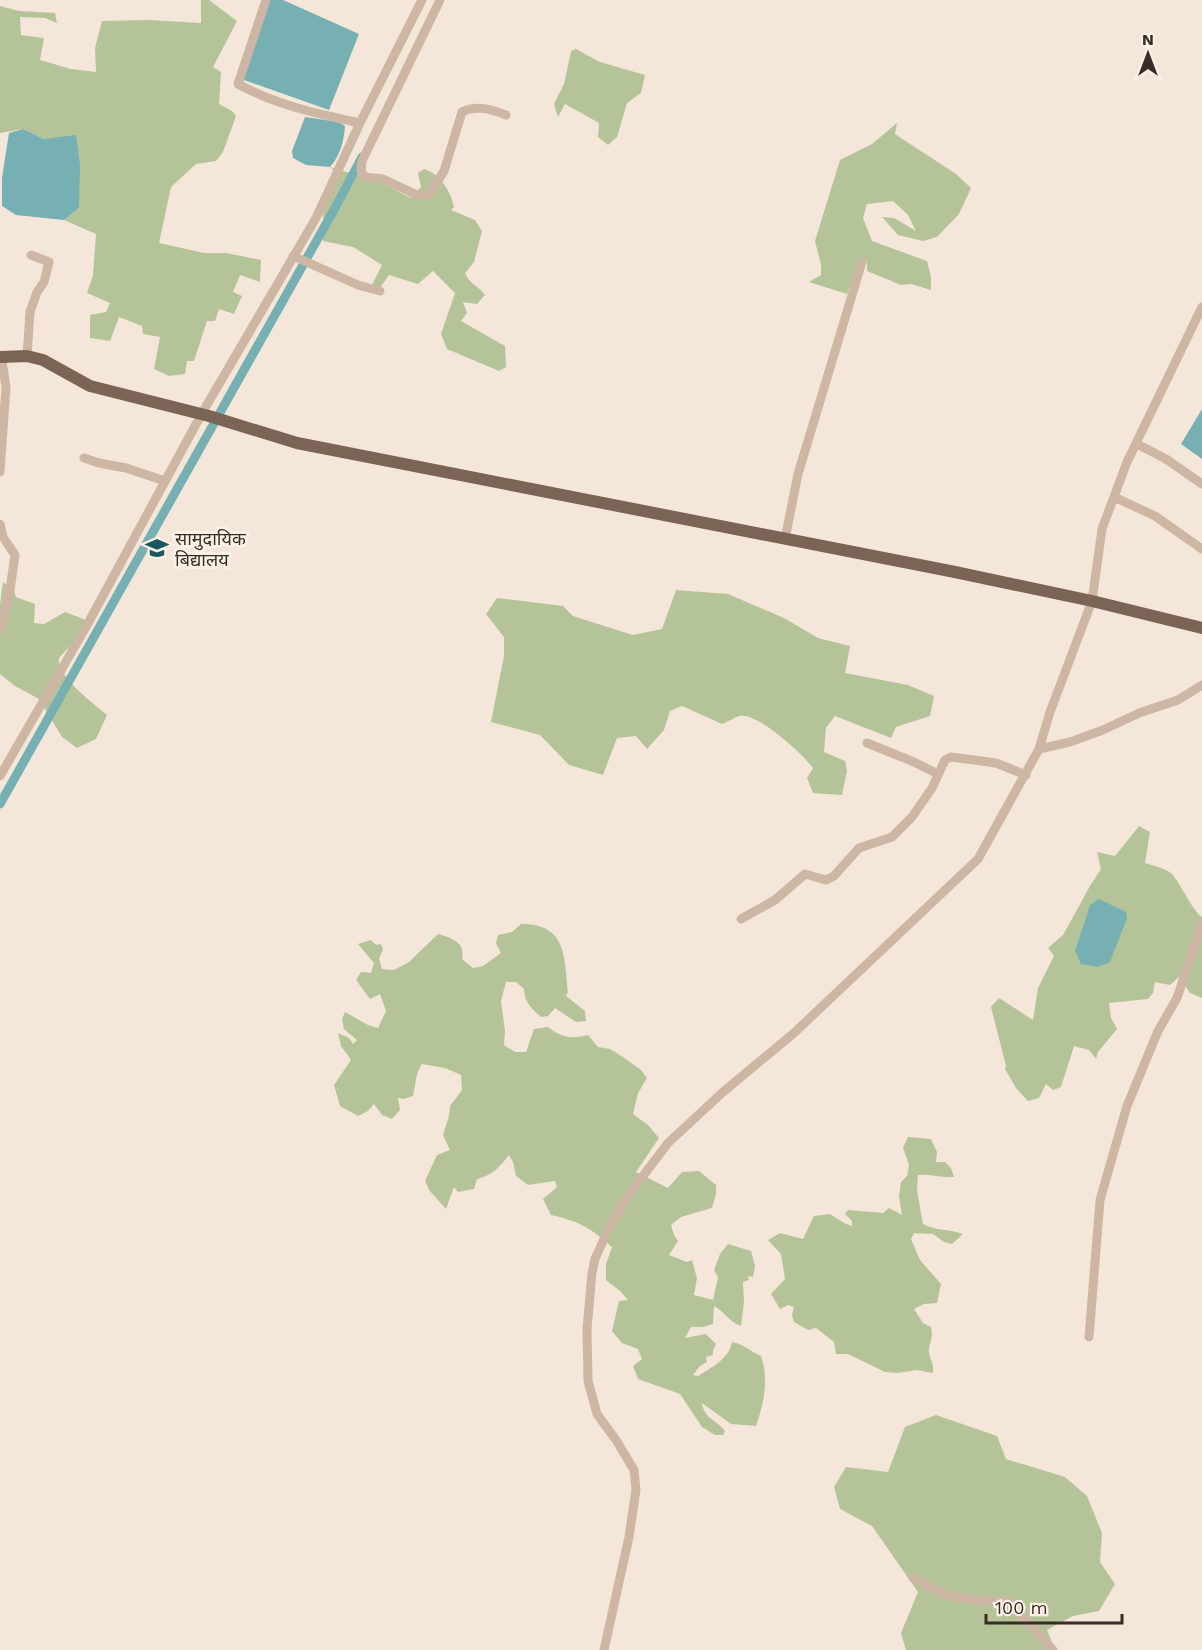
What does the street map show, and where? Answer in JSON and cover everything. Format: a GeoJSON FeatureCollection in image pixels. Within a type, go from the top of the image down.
{"type":"FeatureCollection","features":[{"type":"Feature","properties":{"kind":"main road"},"geometry":{"type":"LineString","coordinates":[[0,358],[27,356],[42,360],[90,386],[205,415],[297,443],[1092,601],[1202,627]]}},
{"type":"Feature","properties":{"kind":"street"},"geometry":{"type":"LineString","coordinates":[[266,0],[238,84],[260,97],[317,114],[360,123]]}},
{"type":"Feature","properties":{"kind":"street"},"geometry":{"type":"LineString","coordinates":[[0,776],[316,218],[360,123],[422,0]]}},
{"type":"Feature","properties":{"kind":"street"},"geometry":{"type":"LineString","coordinates":[[440,0],[362,161],[361,171],[365,177],[383,179],[415,194],[429,195],[444,171],[462,112],[471,107],[506,115]]}},
{"type":"Feature","properties":{"kind":"street"},"geometry":{"type":"LineString","coordinates":[[27,356],[30,312],[37,292],[44,282],[49,262],[31,255]]}},
{"type":"Feature","properties":{"kind":"street"},"geometry":{"type":"LineString","coordinates":[[293,256],[358,285],[380,291]]}},
{"type":"Feature","properties":{"kind":"street"},"geometry":{"type":"LineString","coordinates":[[785,539],[798,474],[862,262]]}},
{"type":"Feature","properties":{"kind":"street"},"geometry":{"type":"LineString","coordinates":[[604,1650],[629,1537],[636,1490],[634,1470],[597,1414],[588,1381],[587,1329],[595,1259],[624,1201],[668,1143],[723,1092],[794,1033],[978,859],[1039,749],[1050,712],[1092,601],[1102,529],[1137,444],[1202,307]]}},
{"type":"Feature","properties":{"kind":"street"},"geometry":{"type":"LineString","coordinates":[[0,358],[6,387],[0,472]]}},
{"type":"Feature","properties":{"kind":"street"},"geometry":{"type":"LineString","coordinates":[[1137,444],[1166,459],[1202,484]]}},
{"type":"Feature","properties":{"kind":"street"},"geometry":{"type":"LineString","coordinates":[[84,458],[126,468],[165,481]]}},
{"type":"Feature","properties":{"kind":"street"},"geometry":{"type":"LineString","coordinates":[[1114,497],[1155,516],[1202,549]]}},
{"type":"Feature","properties":{"kind":"street"},"geometry":{"type":"LineString","coordinates":[[0,524],[3,537],[15,555],[10,590],[0,630]]}},
{"type":"Feature","properties":{"kind":"street"},"geometry":{"type":"LineString","coordinates":[[1039,749],[1070,742],[1103,730],[1139,713],[1178,700],[1202,685]]}},
{"type":"Feature","properties":{"kind":"street"},"geometry":{"type":"LineString","coordinates":[[867,743],[938,774]]}},
{"type":"Feature","properties":{"kind":"street"},"geometry":{"type":"LineString","coordinates":[[741,919],[775,900],[805,874],[826,880],[834,876],[859,848],[892,837],[912,817],[945,760],[951,757],[996,763],[1026,775]]}},
{"type":"Feature","properties":{"kind":"street"},"geometry":{"type":"LineString","coordinates":[[1089,1338],[1100,1200],[1127,1106],[1158,1031],[1177,998],[1202,923]]}},
{"type":"Feature","properties":{"kind":"street"},"geometry":{"type":"LineString","coordinates":[[913,1578],[948,1596],[1008,1601],[1053,1650]]}},
{"type":"Feature","properties":{"kind":"green space"},"geometry":{"type":"Polygon","coordinates":[[[201,0],[209,0],[237,21],[213,67],[221,72],[219,104],[236,116],[223,152],[216,161],[196,164],[171,187],[159,243],[204,253],[226,253],[261,260],[260,282],[240,275],[233,292],[242,296],[234,314],[219,309],[215,321],[207,321],[194,361],[187,361],[185,374],[169,376],[154,369],[160,337],[143,334],[142,326],[119,317],[110,341],[90,338],[90,315],[106,312],[110,303],[87,293],[93,275],[96,234],[64,220],[79,208],[44,139],[23,129],[0,133],[0,6],[19,11],[55,13],[57,23],[45,18],[20,17],[21,35],[44,38],[40,60],[71,69],[96,72],[95,48],[102,21],[148,20],[201,23],[201,0]]]}},
{"type":"Feature","properties":{"kind":"green space"},"geometry":{"type":"Polygon","coordinates":[[[576,49],[600,62],[645,75],[641,93],[627,103],[617,137],[608,145],[598,137],[599,123],[565,104],[558,117],[554,104],[564,84],[571,51],[576,49]]]}},
{"type":"Feature","properties":{"kind":"green space"},"geometry":{"type":"Polygon","coordinates":[[[897,123],[895,134],[956,174],[971,188],[959,214],[937,237],[923,241],[898,235],[882,217],[894,218],[916,231],[908,215],[893,201],[867,204],[863,218],[872,241],[927,261],[931,290],[911,284],[901,285],[867,271],[867,262],[860,260],[847,294],[809,282],[821,275],[815,241],[840,160],[872,144],[897,123]]]}},
{"type":"Feature","properties":{"kind":"green space"},"geometry":{"type":"Polygon","coordinates":[[[330,167],[382,183],[411,198],[421,187],[418,173],[424,169],[435,174],[447,189],[454,207],[451,210],[475,220],[482,231],[474,262],[465,273],[485,295],[477,304],[463,302],[467,313],[461,321],[505,346],[506,367],[499,371],[447,349],[441,334],[455,293],[433,271],[418,284],[389,275],[380,288],[372,285],[382,265],[353,247],[323,241],[323,214],[336,172],[330,167]]]}},
{"type":"Feature","properties":{"kind":"green space"},"geometry":{"type":"Polygon","coordinates":[[[3,582],[14,591],[16,597],[35,604],[34,623],[44,624],[65,612],[86,620],[78,637],[59,658],[63,673],[69,681],[107,715],[96,739],[77,748],[62,737],[39,699],[15,686],[0,674],[0,604],[3,582]]]}},
{"type":"Feature","properties":{"kind":"green space"},"geometry":{"type":"Polygon","coordinates":[[[676,590],[728,594],[784,618],[818,638],[850,646],[845,673],[908,685],[934,696],[930,716],[896,727],[891,738],[835,716],[826,728],[824,752],[845,761],[847,771],[842,795],[813,793],[807,778],[813,768],[808,762],[779,735],[757,720],[748,717],[740,716],[722,724],[682,706],[670,711],[664,730],[647,749],[636,736],[617,738],[603,775],[569,765],[540,735],[491,722],[504,656],[504,637],[486,614],[497,598],[563,606],[573,616],[633,635],[662,629],[676,590]]]}},
{"type":"Feature","properties":{"kind":"green space"},"geometry":{"type":"Polygon","coordinates":[[[1139,826],[1150,832],[1145,863],[1172,874],[1202,917],[1202,998],[1190,993],[1179,977],[1170,985],[1155,982],[1153,993],[1148,999],[1109,1003],[1111,1018],[1117,1029],[1098,1052],[1096,1059],[1089,1050],[1074,1046],[1061,1087],[1053,1090],[1046,1084],[1039,1098],[1028,1101],[1016,1088],[1005,1069],[991,1007],[999,998],[1033,1020],[1038,988],[1054,956],[1048,948],[1063,935],[1101,869],[1097,852],[1115,856],[1139,826]]]}},
{"type":"Feature","properties":{"kind":"green space"},"geometry":{"type":"Polygon","coordinates":[[[521,924],[536,925],[555,936],[564,955],[568,992],[566,996],[585,1011],[586,1021],[576,1022],[555,1008],[548,1016],[541,1017],[527,1001],[524,989],[516,982],[506,982],[501,1001],[505,1031],[504,1045],[515,1052],[526,1052],[534,1029],[548,1027],[567,1037],[588,1035],[598,1047],[610,1049],[641,1070],[647,1078],[638,1093],[633,1114],[648,1125],[659,1138],[636,1172],[668,1188],[682,1172],[699,1171],[716,1185],[712,1208],[681,1217],[671,1225],[678,1241],[669,1255],[687,1262],[692,1260],[697,1278],[694,1295],[713,1300],[718,1277],[714,1270],[720,1254],[728,1244],[751,1251],[755,1266],[753,1277],[748,1276],[749,1280],[743,1282],[744,1302],[741,1326],[714,1306],[713,1324],[691,1327],[685,1338],[706,1334],[716,1344],[713,1355],[706,1357],[707,1362],[700,1366],[693,1375],[698,1376],[719,1362],[727,1353],[732,1342],[761,1356],[765,1374],[764,1391],[756,1426],[731,1424],[702,1403],[705,1413],[725,1431],[723,1435],[715,1435],[702,1427],[680,1394],[638,1379],[633,1366],[642,1359],[638,1349],[622,1343],[612,1331],[619,1301],[628,1300],[606,1280],[606,1264],[612,1247],[584,1226],[551,1215],[543,1199],[557,1187],[555,1181],[528,1185],[516,1176],[509,1155],[487,1176],[477,1179],[474,1189],[458,1192],[454,1187],[446,1209],[429,1190],[425,1181],[437,1155],[450,1150],[443,1135],[450,1106],[462,1090],[461,1075],[445,1068],[422,1064],[417,1075],[413,1096],[398,1098],[400,1110],[392,1119],[382,1115],[374,1104],[368,1111],[358,1116],[340,1106],[334,1085],[351,1060],[341,1046],[338,1033],[349,1038],[353,1044],[357,1040],[344,1029],[342,1019],[345,1012],[378,1028],[386,1011],[380,994],[370,999],[356,980],[361,972],[371,973],[374,963],[358,944],[371,940],[376,945],[381,944],[383,949],[379,959],[382,969],[394,970],[409,962],[438,934],[460,945],[463,953],[462,959],[473,968],[483,966],[501,953],[496,943],[498,935],[512,932],[521,924]]]}},
{"type":"Feature","properties":{"kind":"green space"},"geometry":{"type":"Polygon","coordinates":[[[908,1137],[931,1139],[937,1152],[936,1162],[945,1162],[951,1168],[954,1177],[918,1175],[917,1191],[923,1224],[963,1234],[952,1244],[944,1242],[933,1234],[914,1233],[911,1239],[920,1260],[941,1284],[937,1303],[924,1304],[914,1309],[923,1323],[931,1327],[929,1353],[933,1373],[917,1370],[898,1373],[885,1372],[848,1354],[836,1354],[834,1342],[816,1328],[808,1330],[794,1322],[792,1315],[794,1307],[788,1305],[780,1309],[771,1294],[785,1279],[781,1254],[768,1240],[780,1233],[803,1239],[814,1216],[830,1214],[852,1226],[852,1221],[845,1214],[848,1210],[883,1213],[889,1208],[902,1215],[899,1196],[901,1182],[907,1176],[909,1165],[903,1148],[908,1137]]]}},
{"type":"Feature","properties":{"kind":"green space"},"geometry":{"type":"Polygon","coordinates":[[[936,1415],[997,1436],[1006,1459],[1065,1477],[1087,1496],[1102,1533],[1100,1562],[1115,1584],[1099,1611],[1073,1616],[1047,1630],[1055,1650],[906,1650],[901,1633],[918,1592],[872,1526],[840,1509],[834,1487],[846,1467],[888,1472],[905,1427],[936,1415]]]}},
{"type":"Feature","properties":{"kind":"water"},"geometry":{"type":"Polygon","coordinates":[[[267,0],[283,0],[359,34],[329,110],[241,79],[267,0]]]}},
{"type":"Feature","properties":{"kind":"water"},"geometry":{"type":"Polygon","coordinates":[[[305,117],[339,122],[345,126],[341,148],[330,167],[306,165],[293,158],[292,151],[305,117]]]}},
{"type":"Feature","properties":{"kind":"water"},"geometry":{"type":"Polygon","coordinates":[[[23,129],[44,139],[76,135],[80,165],[79,208],[64,220],[16,215],[2,206],[2,178],[9,133],[23,129]]]}},
{"type":"Feature","properties":{"kind":"water"},"geometry":{"type":"Polygon","coordinates":[[[1202,409],[1202,459],[1181,444],[1202,409]]]}},
{"type":"Feature","properties":{"kind":"water"},"geometry":{"type":"Polygon","coordinates":[[[1099,899],[1126,912],[1127,918],[1110,962],[1098,967],[1081,964],[1075,951],[1090,905],[1099,899]]]}},
{"type":"Feature","properties":{"kind":"waterway"},"geometry":{"type":"LineString","coordinates":[[0,804],[362,157]]}},
{"type":"Feature","properties":{"kind":"place","name":"सामुदायिक बिद्यालय"},"geometry":{"type":"Point","coordinates":[157,548]}}]}
